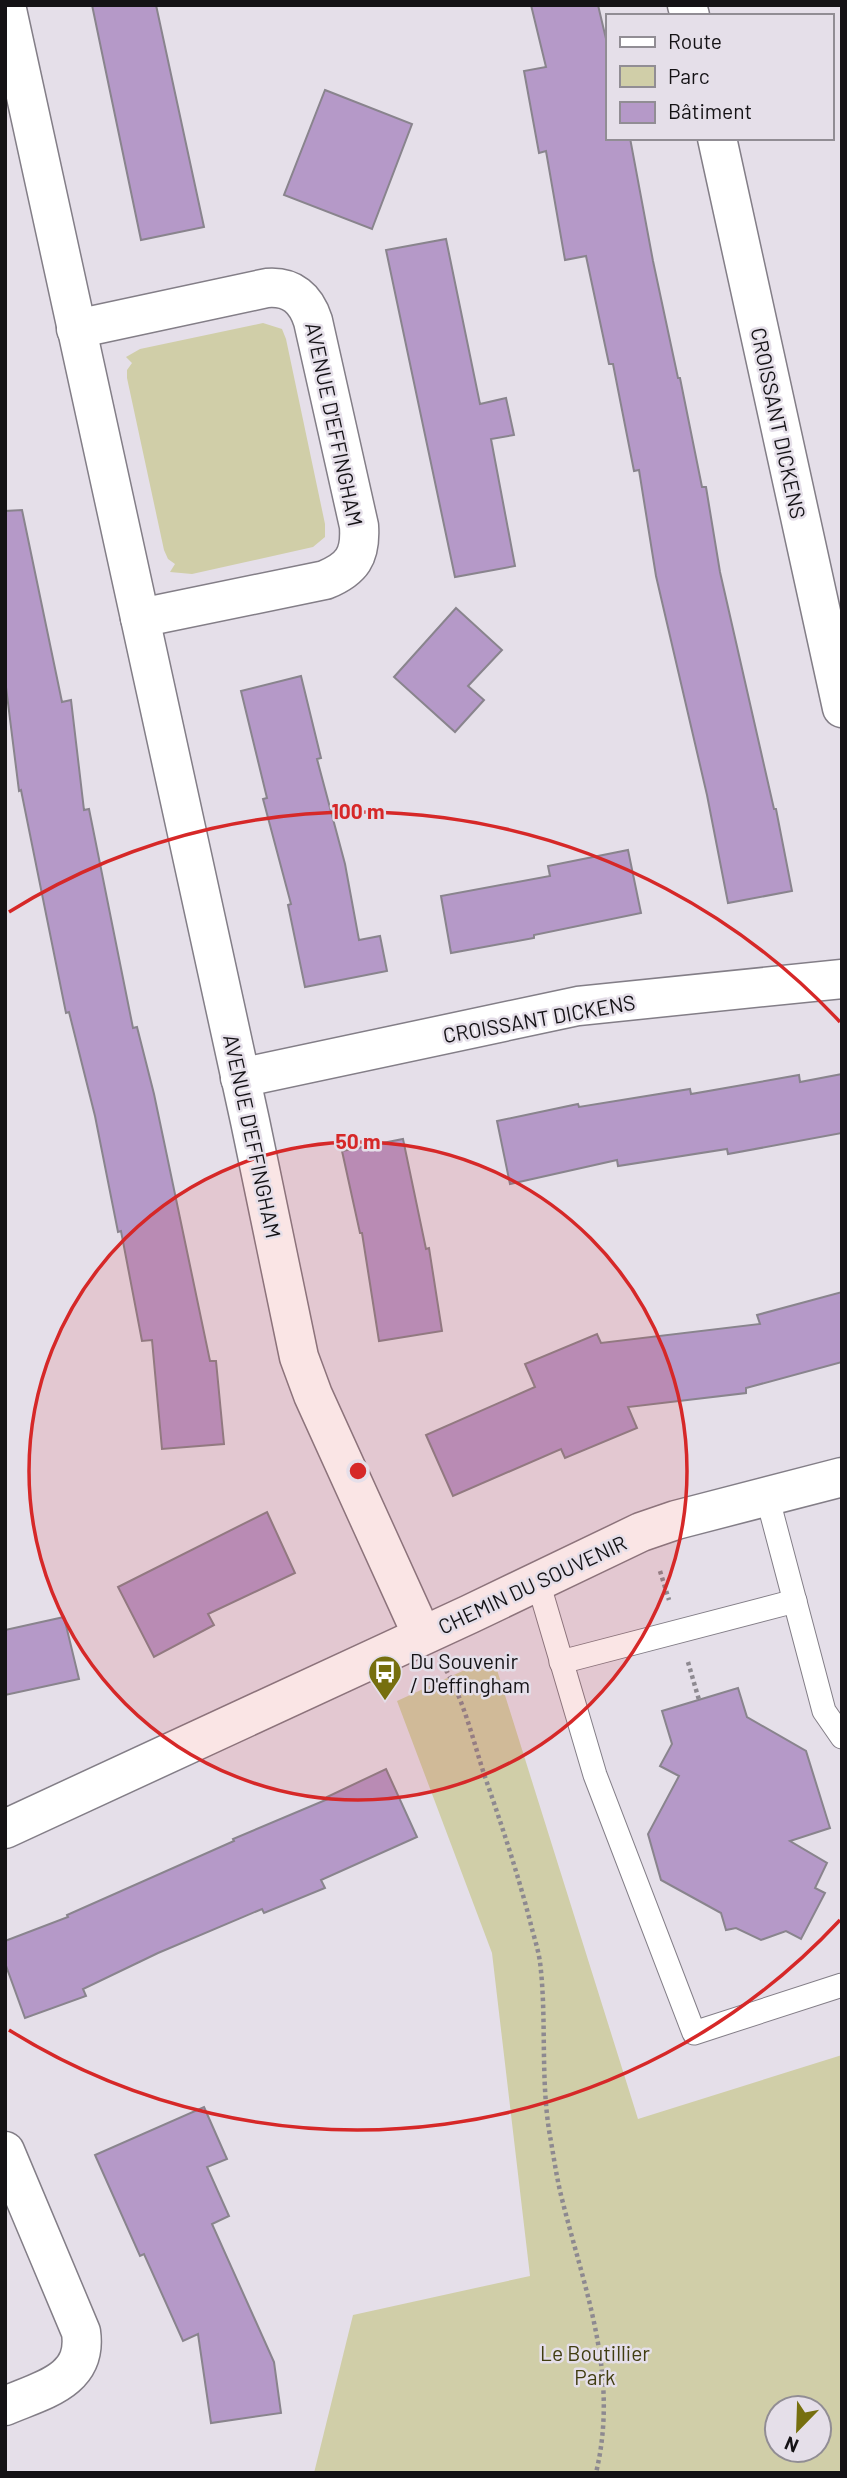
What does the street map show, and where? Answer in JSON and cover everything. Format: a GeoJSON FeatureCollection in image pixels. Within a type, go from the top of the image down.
{"type":"FeatureCollection","features":[{"type":"Feature","properties":{"kind":"street","name":"AVENUE D'EFFINGHAM"},"geometry":{"type":"LineString","coordinates":[[6,5],[304,1376],[422,1635]]}},
{"type":"Feature","properties":{"kind":"street","name":"CROISSANT DICKENS"},"geometry":{"type":"LineString","coordinates":[[717,140],[842,708]]}},
{"type":"Feature","properties":{"kind":"street","name":"AVENUE D'EFFINGHAM"},"geometry":{"type":"LineString","coordinates":[[76,329],[267,288],[278,287],[298,295],[306,302],[313,321],[356,514],[360,538],[358,550],[347,568],[338,575],[325,580],[140,618]]}},
{"type":"Feature","properties":{"kind":"street","name":"CROISSANT DICKENS"},"geometry":{"type":"LineString","coordinates":[[240,1079],[578,1006],[842,979]]}},
{"type":"Feature","properties":{"kind":"street","name":"CHEMIN DU SOUVENIR"},"geometry":{"type":"LineString","coordinates":[[5,1829],[641,1532],[842,1477]]}},
{"type":"Feature","properties":{"kind":"street"},"geometry":{"type":"LineString","coordinates":[[5,2151],[81,2332],[82,2347],[78,2362],[68,2377],[5,2406]]}},
{"type":"Feature","properties":{"kind":"lane"},"geometry":{"type":"LineString","coordinates":[[767,1496],[824,1711],[842,1737]]}},
{"type":"Feature","properties":{"kind":"lane"},"geometry":{"type":"LineString","coordinates":[[538,1582],[595,1775],[694,2033],[842,1985]]}},
{"type":"Feature","properties":{"kind":"lane"},"geometry":{"type":"LineString","coordinates":[[561,1662],[795,1601]]}},
{"type":"Feature","properties":{"kind":"path"},"geometry":{"type":"LineString","coordinates":[[660,1571],[671,1606]]}},
{"type":"Feature","properties":{"kind":"path"},"geometry":{"type":"LineString","coordinates":[[686,1656],[699,1700]]}},
{"type":"Feature","properties":{"kind":"path"},"geometry":{"type":"LineString","coordinates":[[448,1672],[500,1822],[539,1958],[544,2000],[548,2120],[562,2201],[600,2346],[604,2420],[596,2473]]}},
{"type":"Feature","properties":{"kind":"green space"},"geometry":{"type":"Polygon","coordinates":[[[263,323],[282,329],[286,339],[325,524],[325,537],[313,547],[192,574],[170,572],[175,564],[168,559],[164,550],[127,378],[127,370],[132,363],[126,357],[140,349],[263,323]]]}},
{"type":"Feature","properties":{"kind":"green space","name":"Le Boutillier Park"},"geometry":{"type":"Polygon","coordinates":[[[493,1657],[638,2119],[842,2055],[842,2473],[314,2473],[353,2315],[530,2276],[492,1953],[397,1701],[493,1657]]]}},
{"type":"Feature","properties":{"kind":"building"},"geometry":{"type":"Polygon","coordinates":[[[92,5],[156,5],[204,227],[141,240],[92,5]]]}},
{"type":"Feature","properties":{"kind":"building"},"geometry":{"type":"Polygon","coordinates":[[[531,5],[598,5],[606,39],[606,140],[630,140],[678,378],[702,487],[706,487],[720,572],[776,809],[792,891],[728,903],[707,795],[656,576],[639,470],[634,471],[613,364],[609,364],[586,256],[565,260],[546,151],[539,153],[524,71],[546,67],[531,5]]]}},
{"type":"Feature","properties":{"kind":"building"},"geometry":{"type":"Polygon","coordinates":[[[325,90],[412,124],[372,229],[284,195],[325,90]]]}},
{"type":"Feature","properties":{"kind":"building"},"geometry":{"type":"Polygon","coordinates":[[[446,239],[480,404],[506,398],[514,435],[491,439],[515,566],[455,577],[386,250],[446,239]]]}},
{"type":"Feature","properties":{"kind":"building"},"geometry":{"type":"Polygon","coordinates":[[[22,510],[62,702],[71,700],[84,810],[89,809],[133,1028],[137,1027],[154,1094],[210,1361],[216,1361],[224,1444],[162,1449],[152,1340],[142,1341],[95,1116],[69,1012],[66,1013],[21,790],[19,791],[5,679],[5,511],[22,510]]]}},
{"type":"Feature","properties":{"kind":"building"},"geometry":{"type":"Polygon","coordinates":[[[456,608],[502,650],[468,686],[484,700],[455,732],[394,677],[456,608]]]}},
{"type":"Feature","properties":{"kind":"building"},"geometry":{"type":"Polygon","coordinates":[[[301,676],[321,758],[317,759],[345,864],[359,940],[380,936],[387,971],[305,987],[288,905],[291,904],[263,799],[267,798],[241,691],[301,676]]]}},
{"type":"Feature","properties":{"kind":"building"},"geometry":{"type":"Polygon","coordinates":[[[628,850],[641,913],[534,935],[534,938],[451,953],[441,896],[550,876],[548,866],[628,850]]]}},
{"type":"Feature","properties":{"kind":"building"},"geometry":{"type":"Polygon","coordinates":[[[842,1074],[842,1133],[728,1154],[727,1149],[618,1166],[617,1160],[510,1184],[497,1121],[578,1104],[579,1107],[690,1089],[691,1094],[799,1075],[800,1082],[842,1074]]]}},
{"type":"Feature","properties":{"kind":"building"},"geometry":{"type":"Polygon","coordinates":[[[403,1139],[426,1249],[429,1248],[442,1331],[379,1341],[362,1233],[342,1151],[403,1139]]]}},
{"type":"Feature","properties":{"kind":"building"},"geometry":{"type":"Polygon","coordinates":[[[842,1292],[842,1362],[746,1388],[746,1393],[628,1407],[637,1428],[565,1458],[561,1449],[453,1496],[426,1435],[535,1387],[525,1364],[597,1334],[601,1343],[760,1324],[757,1315],[842,1292]]]}},
{"type":"Feature","properties":{"kind":"building"},"geometry":{"type":"Polygon","coordinates":[[[267,1512],[295,1573],[208,1614],[214,1625],[154,1657],[118,1587],[267,1512]]]}},
{"type":"Feature","properties":{"kind":"building"},"geometry":{"type":"Polygon","coordinates":[[[64,1617],[79,1679],[5,1695],[5,1630],[64,1617]]]}},
{"type":"Feature","properties":{"kind":"building"},"geometry":{"type":"Polygon","coordinates":[[[738,1688],[747,1717],[806,1751],[830,1828],[790,1841],[827,1863],[815,1888],[825,1893],[801,1939],[786,1931],[761,1940],[736,1928],[726,1930],[721,1913],[661,1880],[648,1834],[679,1776],[660,1766],[672,1744],[662,1711],[738,1688]]]}},
{"type":"Feature","properties":{"kind":"building"},"geometry":{"type":"Polygon","coordinates":[[[386,1769],[417,1837],[321,1880],[325,1888],[264,1913],[262,1909],[158,1953],[83,1989],[86,1996],[25,2018],[5,1963],[5,1941],[68,1917],[67,1915],[234,1841],[233,1839],[328,1799],[327,1797],[386,1769]]]}},
{"type":"Feature","properties":{"kind":"building"},"geometry":{"type":"Polygon","coordinates":[[[204,2107],[227,2159],[207,2167],[229,2216],[212,2224],[274,2362],[281,2413],[211,2423],[198,2334],[183,2341],[144,2254],[140,2256],[95,2155],[204,2107]]]}},
{"type":"Feature","properties":{"kind":"place","name":"Du Souvenir / D'effingham"},"geometry":{"type":"Point","coordinates":[385,1702]}}]}
